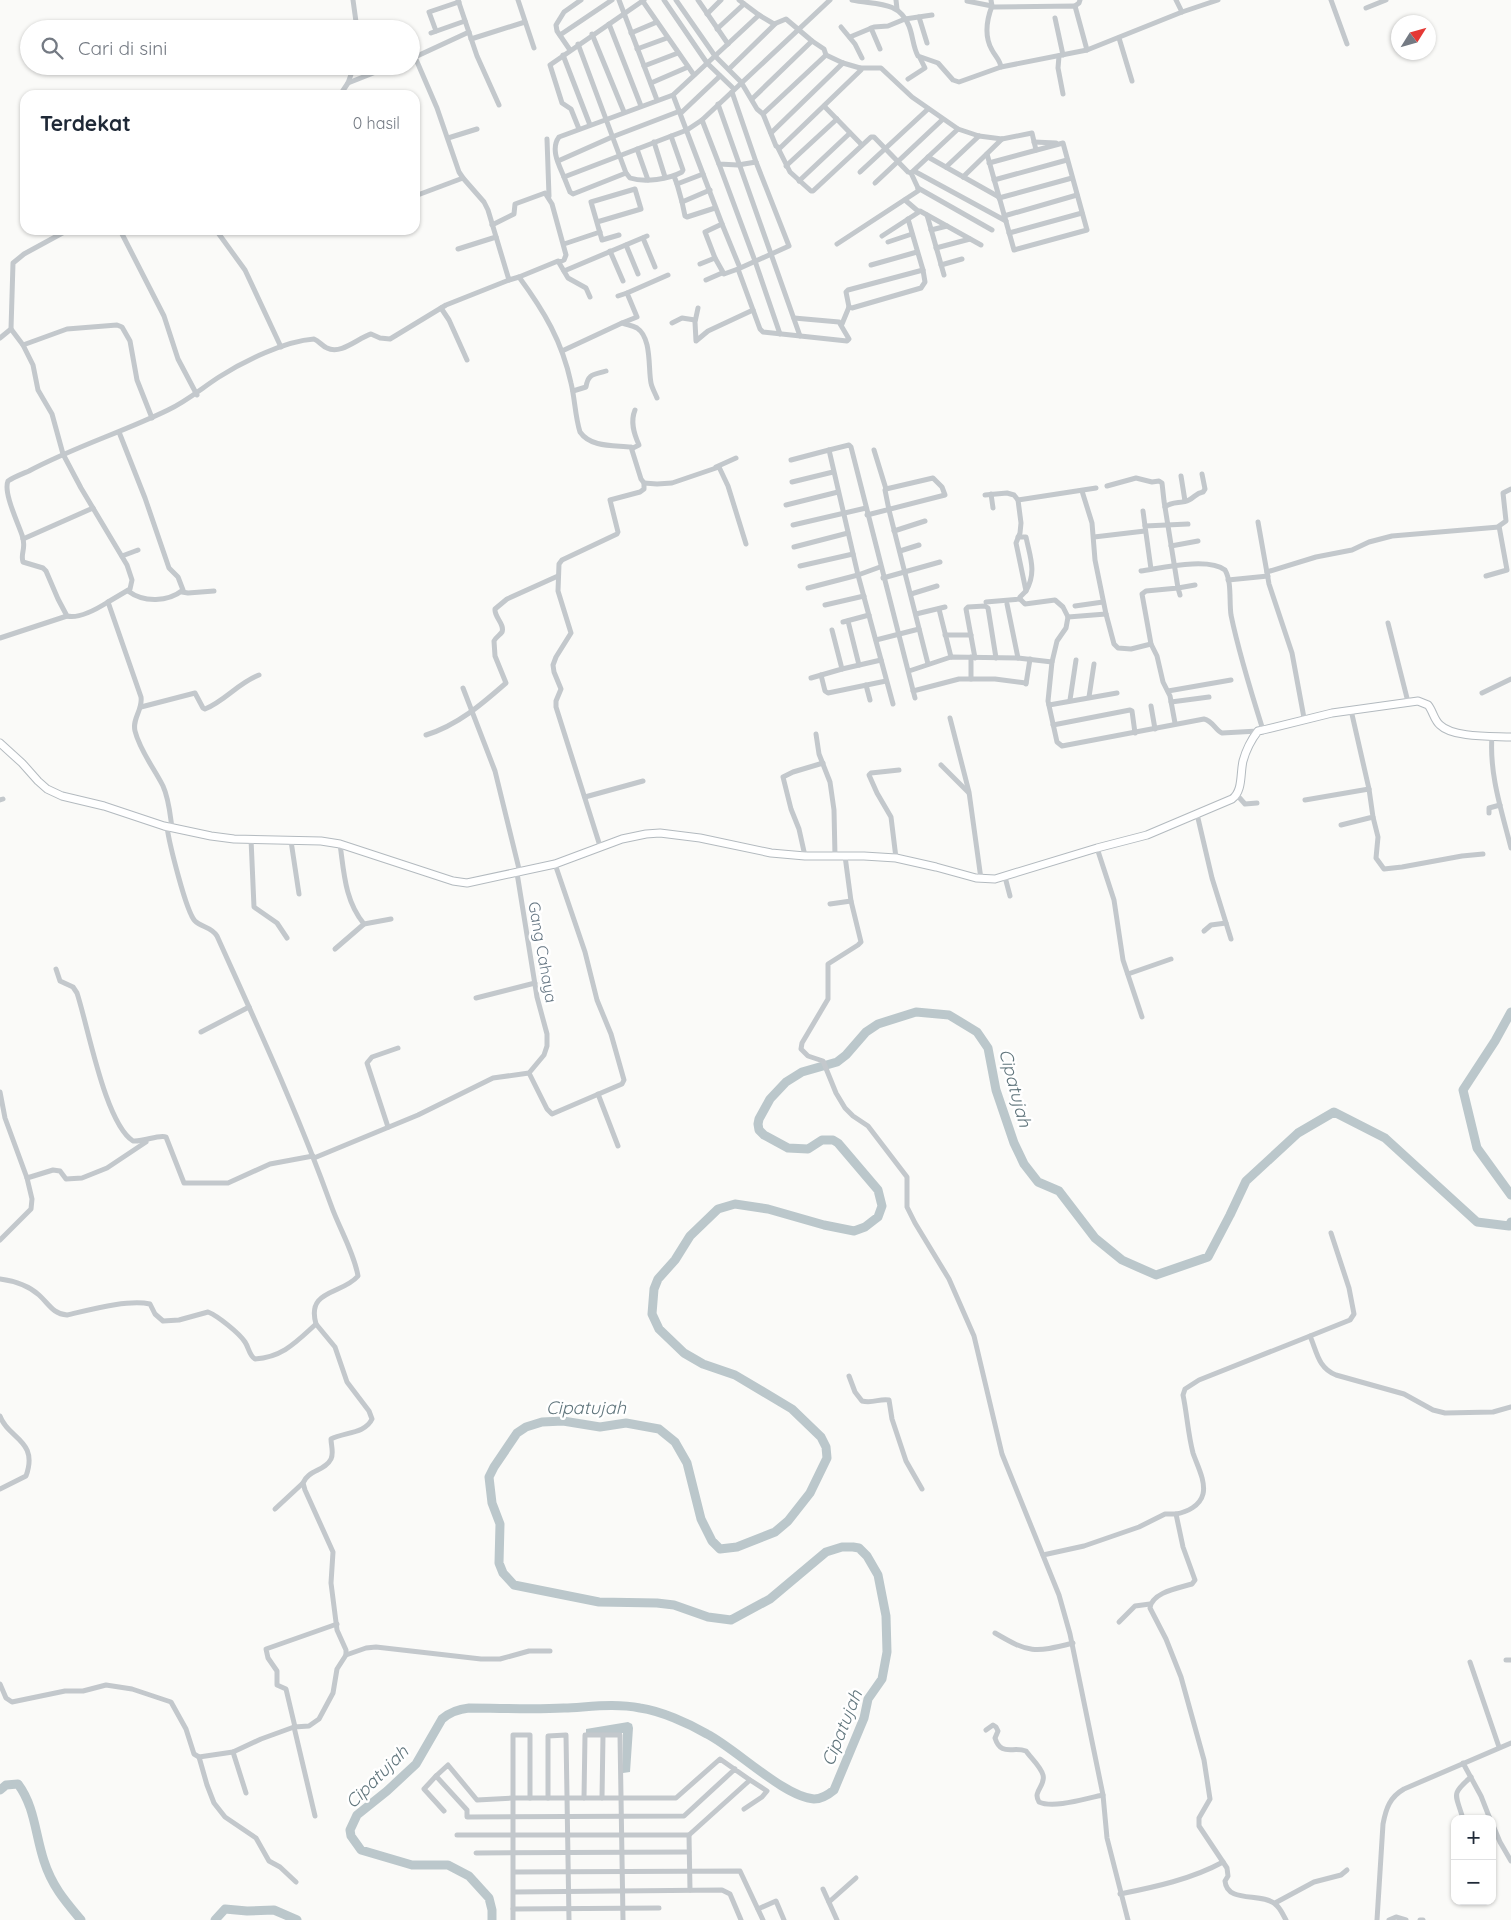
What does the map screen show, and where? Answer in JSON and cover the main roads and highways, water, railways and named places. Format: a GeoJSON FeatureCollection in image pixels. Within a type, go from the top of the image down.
{"type":"FeatureCollection","features":[{"type":"Feature","properties":{"kind":"waterway","name":"Cipatujah"},"geometry":{"type":"LineString","coordinates":[[492,1920],[489,1898],[469,1876],[448,1865],[412,1865],[361,1850],[351,1836],[350,1830],[357,1815],[416,1764],[442,1719],[448,1714],[469,1708],[540,1709],[612,1706],[631,1707],[657,1712],[700,1730],[789,1790],[802,1796],[817,1799],[834,1790],[864,1718],[868,1699],[882,1679],[887,1652],[886,1616],[878,1575],[867,1556],[859,1548],[842,1547],[826,1552],[770,1599],[731,1620],[708,1617],[674,1605],[599,1602],[514,1585],[503,1573],[499,1563],[500,1524],[492,1503],[489,1477],[517,1433],[526,1427],[542,1422],[563,1421],[600,1427],[626,1423],[659,1429],[675,1442],[687,1463],[701,1519],[712,1541],[720,1549],[737,1547],[775,1532],[788,1521],[810,1493],[827,1458],[826,1447],[821,1437],[792,1409],[735,1375],[703,1364],[684,1353],[659,1329],[652,1314],[654,1289],[658,1279],[675,1260],[690,1236],[718,1209],[735,1204],[768,1209],[824,1225],[854,1231],[865,1227],[878,1217],[882,1206],[878,1190],[838,1143],[833,1140],[822,1140],[808,1149],[788,1148],[764,1135],[759,1130],[759,1119],[770,1099],[786,1082],[802,1072],[837,1062],[846,1055],[866,1032],[878,1024],[916,1012],[949,1015],[977,1032],[988,1048],[996,1090],[1014,1143],[1024,1164],[1038,1182],[1059,1191],[1095,1238],[1122,1260],[1156,1275],[1208,1257],[1246,1181],[1298,1133],[1334,1112],[1385,1138],[1477,1222],[1509,1226],[1511,1222]]}},
{"type":"Feature","properties":{"kind":"waterway"},"geometry":{"type":"LineString","coordinates":[[1511,1012],[1495,1041],[1463,1090],[1477,1148],[1511,1195]]}},
{"type":"Feature","properties":{"kind":"waterway","name":"Cipatujah"},"geometry":{"type":"LineString","coordinates":[[0,1790],[6,1785],[18,1784],[24,1793],[31,1811],[47,1870],[64,1900],[81,1920]]}},
{"type":"Feature","properties":{"kind":"waterway","name":"Cipatujah"},"geometry":{"type":"LineString","coordinates":[[215,1920],[225,1909],[247,1911],[274,1910],[297,1920]]}}]}
